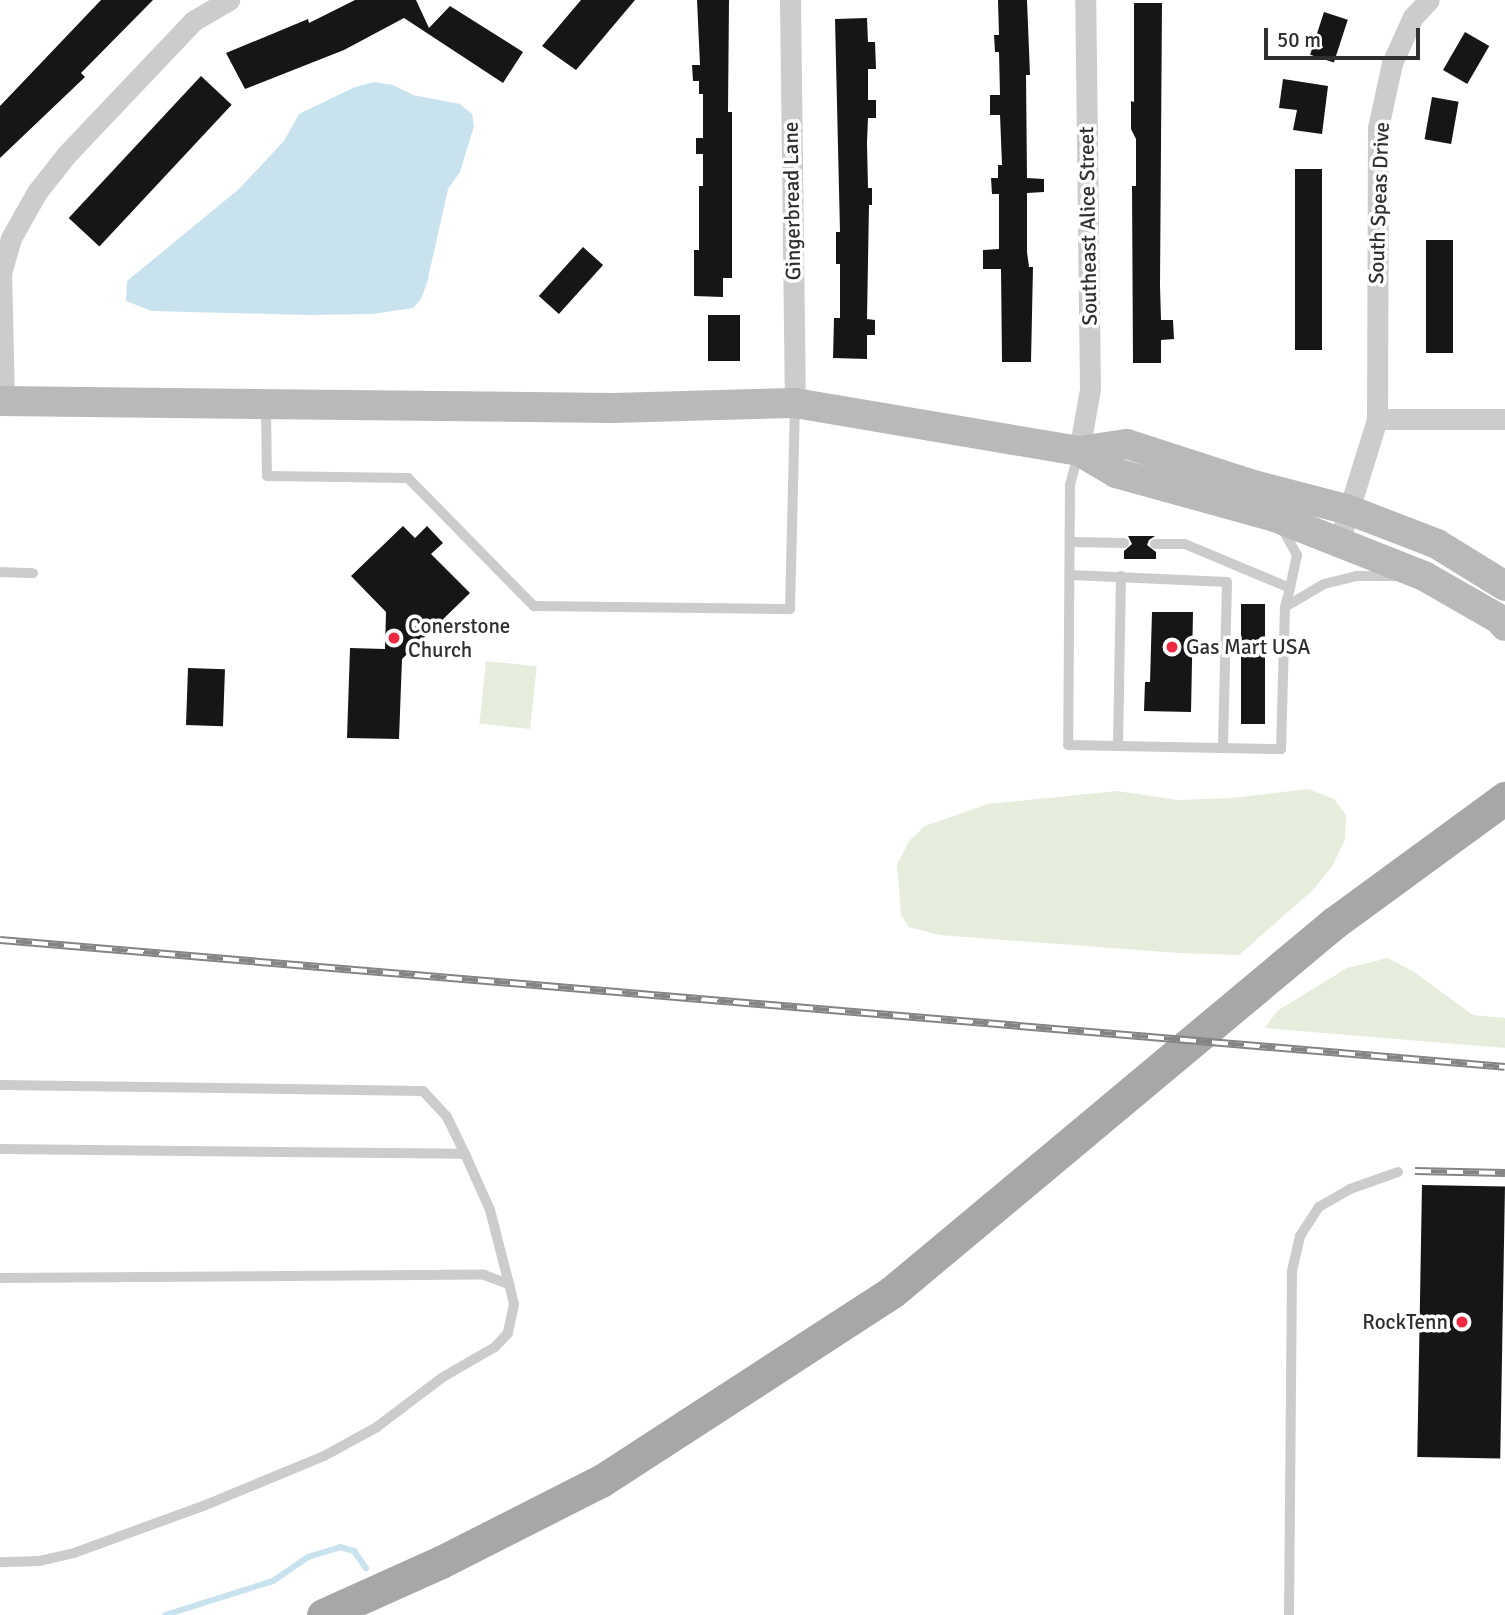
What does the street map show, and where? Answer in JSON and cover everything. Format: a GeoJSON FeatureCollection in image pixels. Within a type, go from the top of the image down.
{"type":"FeatureCollection","features":[{"type":"Feature","properties":{"kind":"main road"},"geometry":{"type":"LineString","coordinates":[[2,401],[613,408],[795,403],[1079,451],[1127,444],[1250,484],[1349,510],[1437,544],[1505,586]]}},
{"type":"Feature","properties":{"kind":"main road"},"geometry":{"type":"LineString","coordinates":[[1079,451],[1116,473],[1275,517],[1424,576],[1499,619],[1505,626]]}},
{"type":"Feature","properties":{"kind":"main road"},"geometry":{"type":"LineString","coordinates":[[323,1615],[441,1562],[601,1481],[892,1292],[1334,923],[1505,798]]}},
{"type":"Feature","properties":{"kind":"street"},"geometry":{"type":"LineString","coordinates":[[2,401],[0,273],[10,238],[37,192],[67,154],[193,21],[229,0]]}},
{"type":"Feature","properties":{"kind":"street","name":"Gingerbread Lane"},"geometry":{"type":"LineString","coordinates":[[790,0],[795,403]]}},
{"type":"Feature","properties":{"kind":"street","name":"Southeast Alice Street"},"geometry":{"type":"LineString","coordinates":[[1079,451],[1090,389],[1085,0]]}},
{"type":"Feature","properties":{"kind":"street","name":"South Speas Drive"},"geometry":{"type":"LineString","coordinates":[[1339,542],[1377,419],[1378,128],[1392,63],[1413,17],[1429,0]]}},
{"type":"Feature","properties":{"kind":"street"},"geometry":{"type":"LineString","coordinates":[[1377,419],[1505,419]]}},
{"type":"Feature","properties":{"kind":"lane"},"geometry":{"type":"LineString","coordinates":[[266,405],[267,476],[408,478],[534,606],[790,609],[795,403]]}},
{"type":"Feature","properties":{"kind":"lane"},"geometry":{"type":"LineString","coordinates":[[1079,451],[1070,485],[1068,745],[1281,749],[1285,607],[1297,555],[1275,517]]}},
{"type":"Feature","properties":{"kind":"lane"},"geometry":{"type":"LineString","coordinates":[[1070,542],[1124,543]]}},
{"type":"Feature","properties":{"kind":"lane"},"geometry":{"type":"LineString","coordinates":[[1155,544],[1185,544],[1290,588]]}},
{"type":"Feature","properties":{"kind":"lane"},"geometry":{"type":"LineString","coordinates":[[1223,748],[1227,582],[1232,564]]}},
{"type":"Feature","properties":{"kind":"lane"},"geometry":{"type":"LineString","coordinates":[[0,572],[33,573]]}},
{"type":"Feature","properties":{"kind":"lane"},"geometry":{"type":"LineString","coordinates":[[1071,575],[1227,582]]}},
{"type":"Feature","properties":{"kind":"lane"},"geometry":{"type":"LineString","coordinates":[[1118,746],[1121,576]]}},
{"type":"Feature","properties":{"kind":"lane"},"geometry":{"type":"LineString","coordinates":[[1285,607],[1324,584],[1357,576],[1424,576]]}},
{"type":"Feature","properties":{"kind":"lane"},"geometry":{"type":"LineString","coordinates":[[0,1085],[423,1091],[447,1117],[490,1210],[514,1304],[508,1333],[495,1348],[443,1377],[366,1433],[324,1456],[203,1506],[74,1553],[38,1561],[0,1562]]}},
{"type":"Feature","properties":{"kind":"lane"},"geometry":{"type":"LineString","coordinates":[[0,1149],[465,1154]]}},
{"type":"Feature","properties":{"kind":"lane"},"geometry":{"type":"LineString","coordinates":[[1289,1615],[1292,1271],[1300,1236],[1319,1207],[1350,1189],[1398,1172]]}},
{"type":"Feature","properties":{"kind":"lane"},"geometry":{"type":"LineString","coordinates":[[0,1279],[484,1275],[509,1284]]}},
{"type":"Feature","properties":{"kind":"green space"},"geometry":{"type":"Polygon","coordinates":[[[486,661],[537,666],[530,729],[479,724],[486,661]]]}},
{"type":"Feature","properties":{"kind":"green space"},"geometry":{"type":"Polygon","coordinates":[[[1308,789],[1334,799],[1346,815],[1345,839],[1333,865],[1314,889],[1239,955],[939,935],[909,927],[901,915],[897,865],[909,841],[925,826],[988,804],[1117,791],[1178,800],[1232,798],[1308,789]]]}},
{"type":"Feature","properties":{"kind":"green space"},"geometry":{"type":"Polygon","coordinates":[[[1388,958],[1414,972],[1473,1015],[1505,1018],[1505,1048],[1265,1028],[1277,1011],[1347,968],[1388,958]]]}},
{"type":"Feature","properties":{"kind":"water"},"geometry":{"type":"Polygon","coordinates":[[[374,82],[393,85],[413,95],[460,104],[472,114],[474,126],[460,172],[448,189],[427,283],[421,299],[413,308],[372,314],[309,315],[152,311],[126,301],[127,281],[239,189],[284,141],[299,114],[355,87],[374,82]]]}},
{"type":"Feature","properties":{"kind":"building"},"geometry":{"type":"Polygon","coordinates":[[[101,0],[153,0],[81,73],[85,77],[0,158],[0,106],[101,0]]]}},
{"type":"Feature","properties":{"kind":"building"},"geometry":{"type":"Polygon","coordinates":[[[355,0],[416,0],[429,28],[450,6],[523,52],[503,83],[404,18],[344,50],[245,89],[226,53],[308,19],[309,23],[355,0]]]}},
{"type":"Feature","properties":{"kind":"building"},"geometry":{"type":"Polygon","coordinates":[[[581,0],[635,0],[576,70],[542,46],[581,0]]]}},
{"type":"Feature","properties":{"kind":"building"},"geometry":{"type":"Polygon","coordinates":[[[697,0],[729,0],[728,112],[732,112],[732,278],[723,278],[723,297],[694,296],[694,250],[699,250],[699,186],[703,186],[703,154],[696,154],[696,138],[703,138],[703,94],[699,94],[699,81],[693,81],[692,65],[700,65],[697,0]]]}},
{"type":"Feature","properties":{"kind":"building"},"geometry":{"type":"Polygon","coordinates":[[[998,0],[1027,0],[1030,75],[1026,75],[1027,178],[1044,179],[1044,192],[1027,193],[1027,252],[1029,267],[1033,267],[1031,362],[1002,362],[1001,269],[983,269],[983,250],[999,249],[999,194],[992,194],[991,178],[998,178],[998,165],[1002,165],[1000,115],[990,115],[990,95],[1000,95],[999,52],[995,52],[994,35],[999,35],[998,0]]]}},
{"type":"Feature","properties":{"kind":"building"},"geometry":{"type":"Polygon","coordinates":[[[1134,3],[1162,3],[1161,320],[1173,320],[1174,339],[1161,340],[1161,363],[1133,363],[1132,186],[1136,186],[1136,139],[1131,129],[1131,101],[1134,102],[1134,3]]]}},
{"type":"Feature","properties":{"kind":"building"},"geometry":{"type":"Polygon","coordinates":[[[1324,12],[1348,20],[1334,63],[1310,55],[1324,12]]]}},
{"type":"Feature","properties":{"kind":"building"},"geometry":{"type":"Polygon","coordinates":[[[867,18],[868,42],[875,42],[876,69],[868,69],[868,100],[876,100],[876,118],[868,118],[867,143],[868,188],[872,188],[872,205],[869,205],[867,319],[875,320],[875,335],[867,335],[867,359],[833,358],[834,318],[840,318],[840,264],[836,264],[836,232],[840,232],[835,19],[867,18]]]}},
{"type":"Feature","properties":{"kind":"building"},"geometry":{"type":"Polygon","coordinates":[[[1465,32],[1489,46],[1467,84],[1443,70],[1465,32]]]}},
{"type":"Feature","properties":{"kind":"building"},"geometry":{"type":"Polygon","coordinates":[[[201,76],[232,105],[99,247],[69,218],[201,76]]]}},
{"type":"Feature","properties":{"kind":"building"},"geometry":{"type":"Polygon","coordinates":[[[1283,79],[1328,86],[1322,134],[1293,130],[1297,110],[1279,108],[1283,79]]]}},
{"type":"Feature","properties":{"kind":"building"},"geometry":{"type":"Polygon","coordinates":[[[1432,97],[1459,102],[1451,144],[1425,139],[1432,97]]]}},
{"type":"Feature","properties":{"kind":"building"},"geometry":{"type":"Polygon","coordinates":[[[1295,169],[1322,169],[1322,350],[1295,350],[1295,169]]]}},
{"type":"Feature","properties":{"kind":"building"},"geometry":{"type":"Polygon","coordinates":[[[1426,240],[1453,240],[1453,353],[1426,353],[1426,240]]]}},
{"type":"Feature","properties":{"kind":"building"},"geometry":{"type":"Polygon","coordinates":[[[583,247],[603,265],[559,314],[539,296],[583,247]]]}},
{"type":"Feature","properties":{"kind":"building"},"geometry":{"type":"Polygon","coordinates":[[[708,315],[740,315],[740,361],[708,361],[708,315]]]}},
{"type":"Feature","properties":{"kind":"building","name":"Conerstone Church"},"geometry":{"type":"Polygon","coordinates":[[[403,526],[415,538],[427,526],[443,543],[431,554],[470,593],[402,659],[399,739],[347,738],[350,648],[385,649],[386,612],[351,576],[403,526]]]}},
{"type":"Feature","properties":{"kind":"building"},"geometry":{"type":"Polygon","coordinates":[[[1128,536],[1155,536],[1147,545],[1156,552],[1156,559],[1124,559],[1124,551],[1132,544],[1128,536]]]}},
{"type":"Feature","properties":{"kind":"building"},"geometry":{"type":"Polygon","coordinates":[[[1241,604],[1265,604],[1265,724],[1241,724],[1241,604]]]}},
{"type":"Feature","properties":{"kind":"building","name":"Gas Mart USA"},"geometry":{"type":"Polygon","coordinates":[[[1152,612],[1193,612],[1191,712],[1144,711],[1145,682],[1150,682],[1152,612]]]}},
{"type":"Feature","properties":{"kind":"building"},"geometry":{"type":"Polygon","coordinates":[[[188,668],[225,669],[223,726],[186,725],[188,668]]]}},
{"type":"Feature","properties":{"kind":"building","name":"RockTenn"},"geometry":{"type":"Polygon","coordinates":[[[1422,1185],[1505,1186],[1500,1458],[1417,1457],[1422,1185]]]}},
{"type":"Feature","properties":{"kind":"waterway"},"geometry":{"type":"LineString","coordinates":[[165,1615],[273,1581],[308,1557],[340,1547],[354,1551],[366,1568]]}},
{"type":"Feature","properties":{"kind":"railway"},"geometry":{"type":"LineString","coordinates":[[0,940],[1505,1067]]}},
{"type":"Feature","properties":{"kind":"railway"},"geometry":{"type":"LineString","coordinates":[[1415,1171],[1505,1173]]}},
{"type":"Feature","properties":{"kind":"place","name":"Conerstone Church"},"geometry":{"type":"Point","coordinates":[394,638]}},
{"type":"Feature","properties":{"kind":"place","name":"Gas Mart USA"},"geometry":{"type":"Point","coordinates":[1172,647]}},
{"type":"Feature","properties":{"kind":"place","name":"RockTenn"},"geometry":{"type":"Point","coordinates":[1462,1322]}}]}
